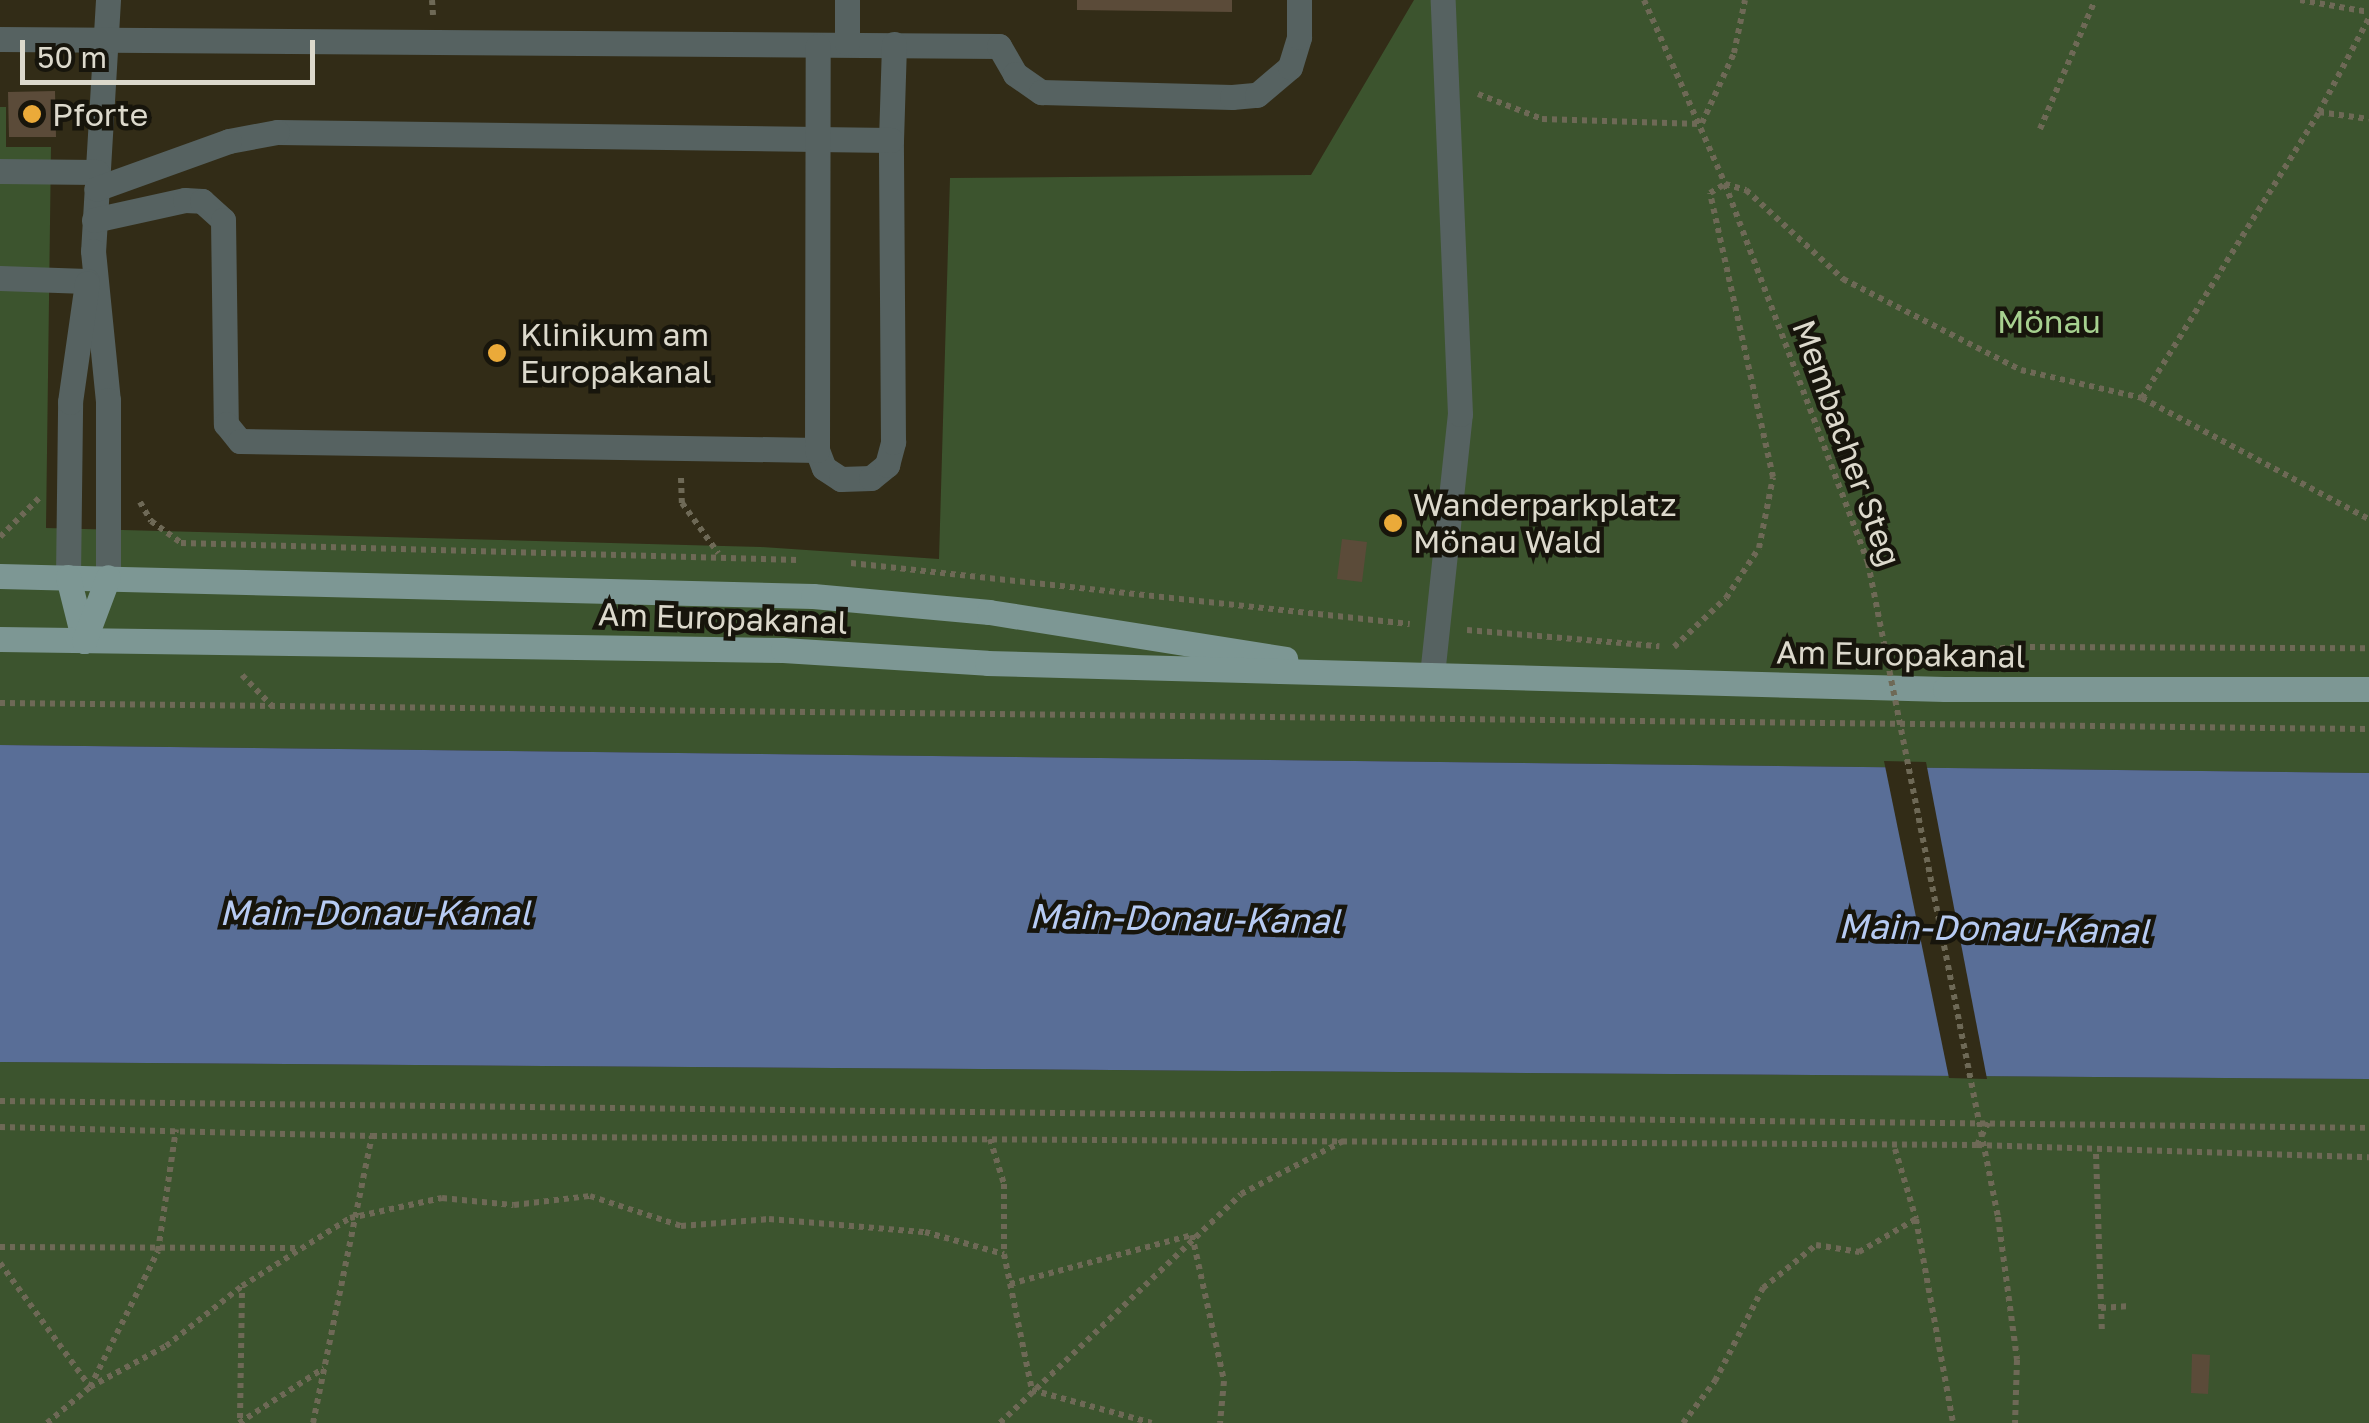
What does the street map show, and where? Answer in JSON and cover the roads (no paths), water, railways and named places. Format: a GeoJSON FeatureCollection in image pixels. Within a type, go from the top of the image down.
{"type":"FeatureCollection","features":[{"type":"Feature","properties":{"kind":"main road","name":"Am Europakanal"},"geometry":{"type":"LineString","coordinates":[[0,576],[813,596],[1165,636],[1361,673]]}},
{"type":"Feature","properties":{"kind":"main road"},"geometry":{"type":"LineString","coordinates":[[68,577],[84,640]]}},
{"type":"Feature","properties":{"kind":"main road"},"geometry":{"type":"LineString","coordinates":[[84,640],[108,578]]}},
{"type":"Feature","properties":{"kind":"main road","name":"Am Europakanal"},"geometry":{"type":"LineString","coordinates":[[0,639],[783,650],[1361,673],[1945,689],[2369,688]]}},
{"type":"Feature","properties":{"kind":"street"},"geometry":{"type":"LineString","coordinates":[[108,0],[93,250],[108,400],[108,578]]}},
{"type":"Feature","properties":{"kind":"street"},"geometry":{"type":"LineString","coordinates":[[847,0],[847,43]]}},
{"type":"Feature","properties":{"kind":"street"},"geometry":{"type":"LineString","coordinates":[[0,39],[999,46],[1015,74],[1041,92],[1064,96],[1257,95],[1290,66],[1299,36],[1299,0]]}},
{"type":"Feature","properties":{"kind":"street"},"geometry":{"type":"LineString","coordinates":[[1432,675],[1434,627],[1460,414],[1443,0]]}},
{"type":"Feature","properties":{"kind":"street"},"geometry":{"type":"LineString","coordinates":[[818,46],[817,450],[824,468],[842,479],[871,478],[887,465],[892,442],[890,140],[894,44]]}},
{"type":"Feature","properties":{"kind":"street"},"geometry":{"type":"LineString","coordinates":[[0,172],[97,180],[229,141],[277,132],[890,140]]}},
{"type":"Feature","properties":{"kind":"street"},"geometry":{"type":"LineString","coordinates":[[94,220],[185,200],[202,200],[224,220],[226,424],[240,440],[817,450]]}},
{"type":"Feature","properties":{"kind":"street"},"geometry":{"type":"LineString","coordinates":[[68,577],[70,402],[93,250]]}},
{"type":"Feature","properties":{"kind":"street"},"geometry":{"type":"LineString","coordinates":[[0,278],[87,280]]}},
{"type":"Feature","properties":{"kind":"water","name":"Main-Donau-Kanal"},"geometry":{"type":"Polygon","coordinates":[[[0,745],[2369,773],[2369,1079],[0,1062],[0,745]]]}},
{"type":"Feature","properties":{"kind":"place","name":"Pforte"},"geometry":{"type":"Point","coordinates":[32,114]}},
{"type":"Feature","properties":{"kind":"place","name":"Klinikum am Europakanal"},"geometry":{"type":"Point","coordinates":[497,353]}},
{"type":"Feature","properties":{"kind":"place","name":"Wanderparkplatz Mönau Wald"},"geometry":{"type":"Point","coordinates":[1393,523]}},
{"type":"Feature","properties":{"kind":"park label","name":"Mönau"},"geometry":{"type":"Point","coordinates":[2049,321]}}]}
